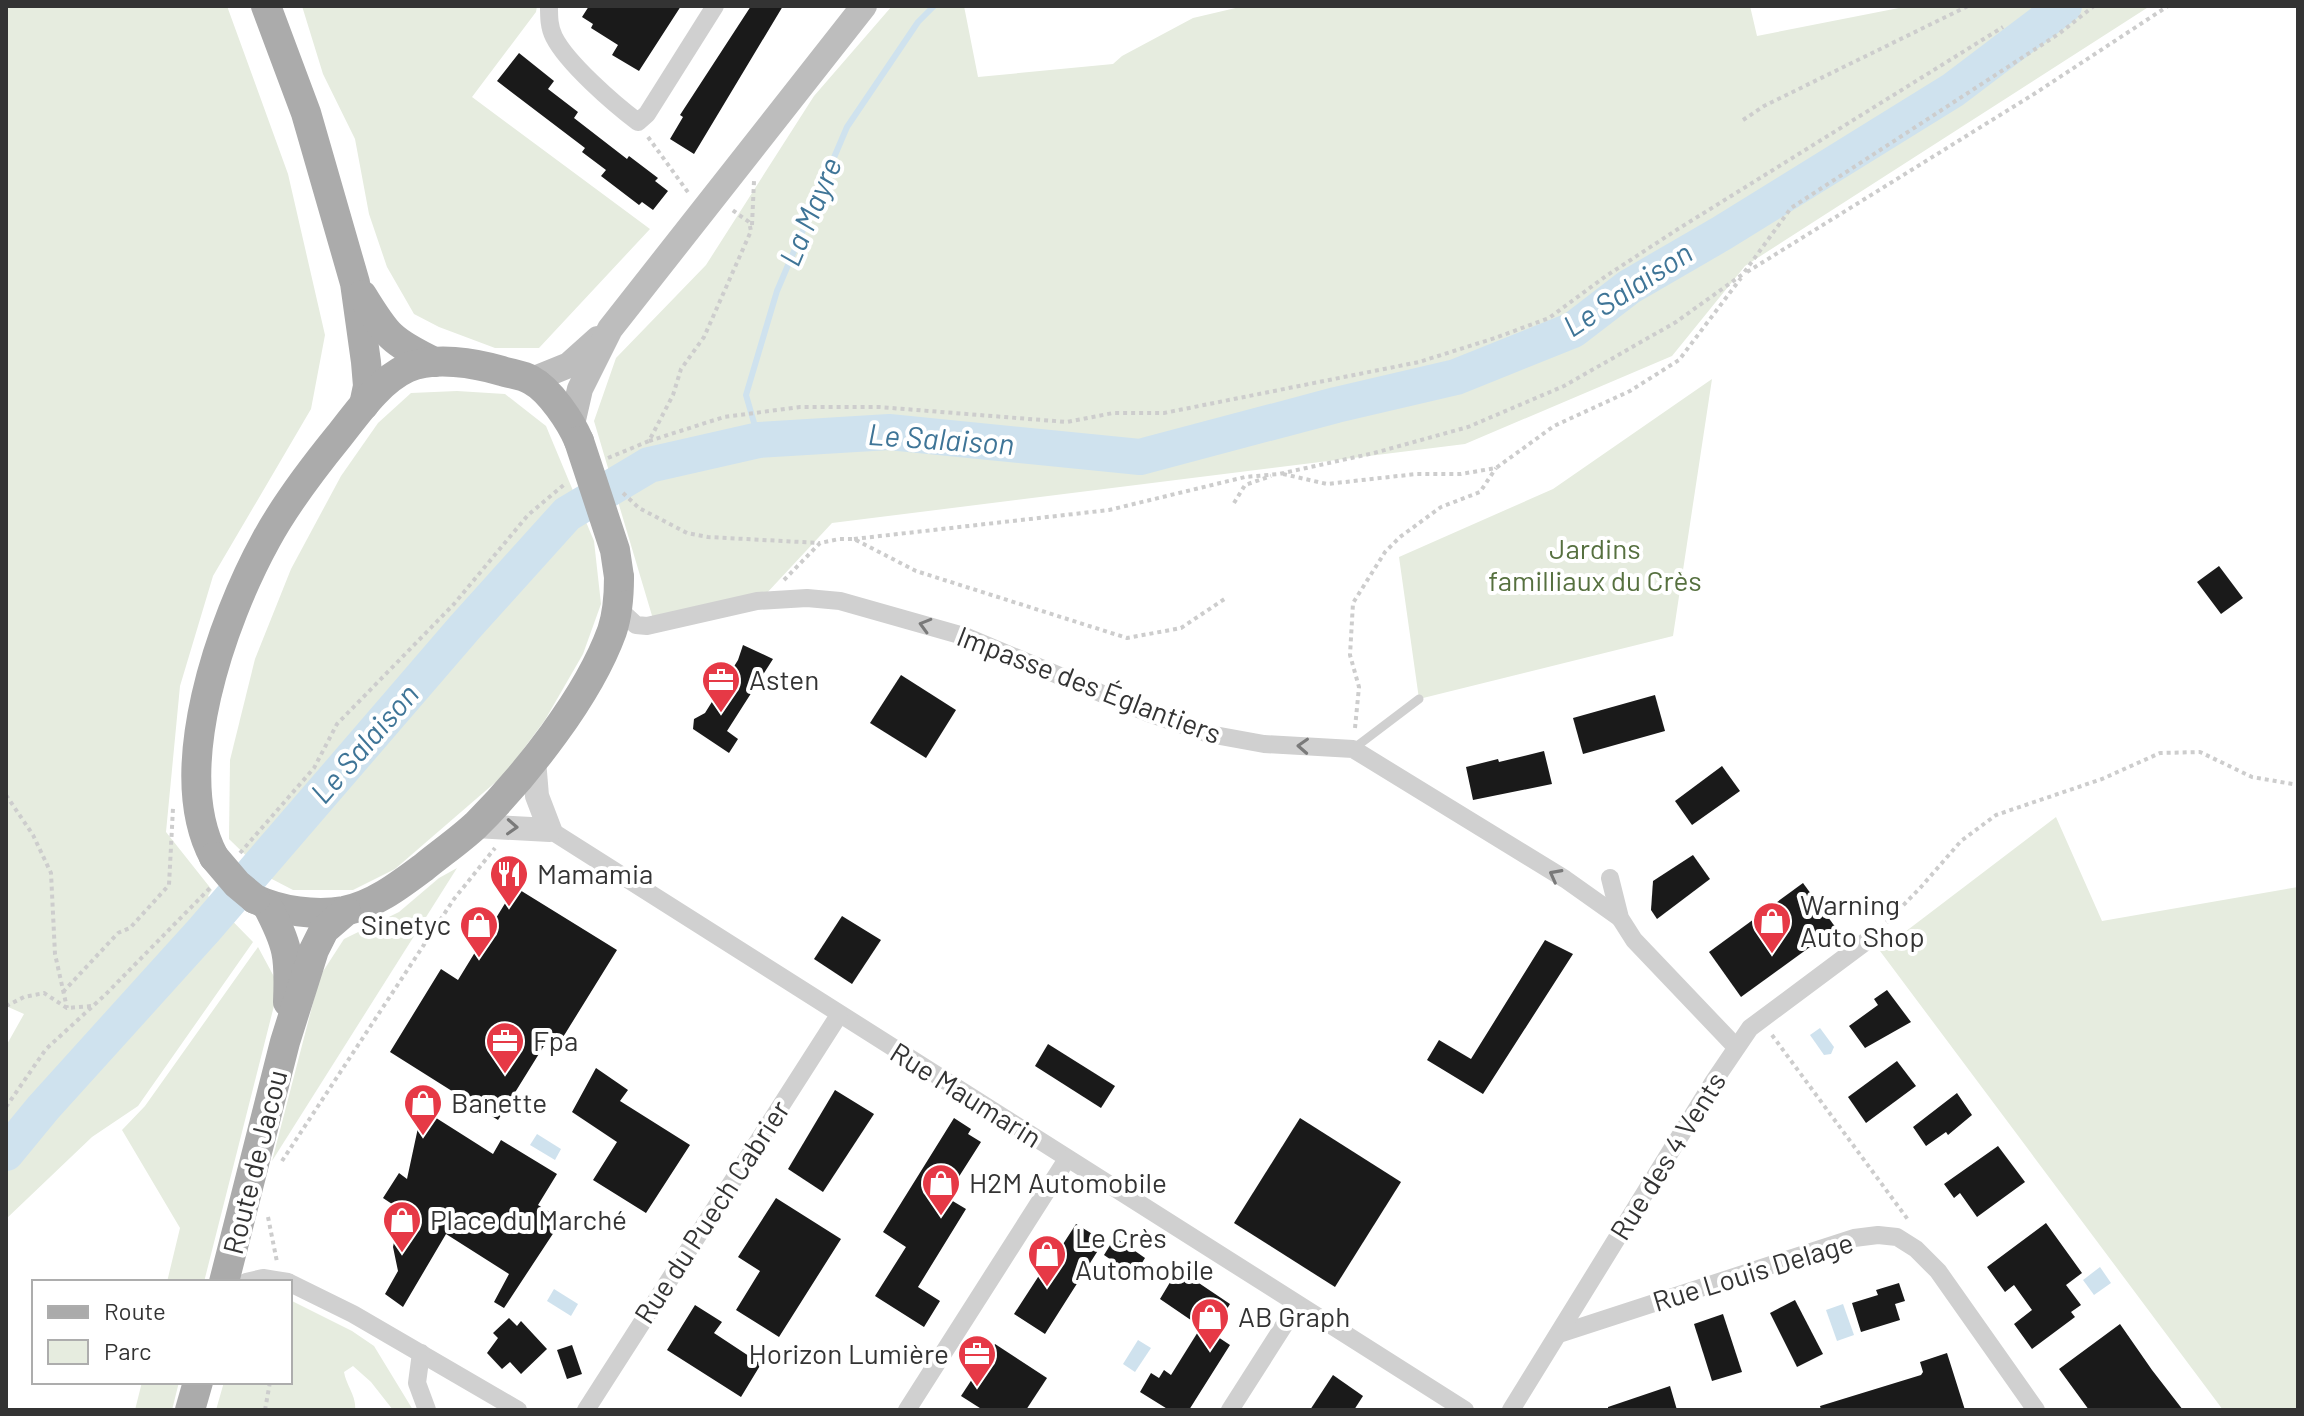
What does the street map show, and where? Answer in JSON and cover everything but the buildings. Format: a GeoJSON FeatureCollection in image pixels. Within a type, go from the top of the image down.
{"type":"FeatureCollection","features":[{"type":"Feature","properties":{"kind":"main road"},"geometry":{"type":"LineString","coordinates":[[266,6],[306,113],[355,283],[368,386],[364,405]]}},
{"type":"Feature","properties":{"kind":"main road"},"geometry":{"type":"LineString","coordinates":[[532,380],[569,365],[610,329],[864,6]]}},
{"type":"Feature","properties":{"kind":"main road"},"geometry":{"type":"LineString","coordinates":[[355,283],[384,331],[402,346],[434,362]]}},
{"type":"Feature","properties":{"kind":"main road"},"geometry":{"type":"LineString","coordinates":[[575,433],[580,389],[610,329]]}},
{"type":"Feature","properties":{"kind":"main road"},"geometry":{"type":"LineString","coordinates":[[261,902],[317,913],[346,911],[396,888],[475,826],[534,760],[579,695],[607,644],[617,613],[619,577],[615,550],[575,433],[532,380],[486,366],[434,362],[408,368],[364,405]]}},
{"type":"Feature","properties":{"kind":"main road","name":"Route de Jacou"},"geometry":{"type":"LineString","coordinates":[[285,1042],[290,971],[286,941],[261,902],[237,884],[214,857],[204,838],[196,802],[196,751],[209,687],[234,609],[266,539],[316,464],[364,405]]}},
{"type":"Feature","properties":{"kind":"main road","name":"Route de Jacou"},"geometry":{"type":"LineString","coordinates":[[225,1280],[285,1042],[314,950],[324,930],[346,911]]}},
{"type":"Feature","properties":{"kind":"main road"},"geometry":{"type":"LineString","coordinates":[[190,1410],[197,1384]]}},
{"type":"Feature","properties":{"kind":"street"},"geometry":{"type":"LineString","coordinates":[[549,6],[548,19],[554,37],[570,60],[638,122],[647,114],[715,6]]}},
{"type":"Feature","properties":{"kind":"street","name":"Impasse des Églantiers"},"geometry":{"type":"LineString","coordinates":[[617,613],[624,614],[636,625],[647,626],[757,601],[807,598],[840,601],[967,637],[1148,713],[1209,734],[1264,744],[1353,749],[1565,879],[1620,918]]}},
{"type":"Feature","properties":{"kind":"street"},"geometry":{"type":"LineString","coordinates":[[475,826],[550,830],[537,796],[534,760]]}},
{"type":"Feature","properties":{"kind":"street","name":"Rue Maumarin"},"geometry":{"type":"LineString","coordinates":[[550,830],[1465,1410]]}},
{"type":"Feature","properties":{"kind":"street","name":"Impasse des Églantiers"},"geometry":{"type":"LineString","coordinates":[[1610,878],[1620,918],[1634,940],[1736,1047]]}},
{"type":"Feature","properties":{"kind":"street","name":"Rue des 4 Vents"},"geometry":{"type":"LineString","coordinates":[[1511,1410],[1750,1028],[1868,940]]}},
{"type":"Feature","properties":{"kind":"street","name":"Rue du Puech Cabrier"},"geometry":{"type":"LineString","coordinates":[[586,1410],[839,1015]]}},
{"type":"Feature","properties":{"kind":"street"},"geometry":{"type":"LineString","coordinates":[[907,1410],[1067,1159]]}},
{"type":"Feature","properties":{"kind":"street","name":"Rue Louis Delage"},"geometry":{"type":"LineString","coordinates":[[1559,1334],[1854,1238],[1878,1235],[1897,1237],[1916,1249],[1938,1271],[2036,1410]]}},
{"type":"Feature","properties":{"kind":"street"},"geometry":{"type":"LineString","coordinates":[[292,1289],[353,1314],[518,1410]]}},
{"type":"Feature","properties":{"kind":"street"},"geometry":{"type":"LineString","coordinates":[[1230,1410],[1297,1305]]}},
{"type":"Feature","properties":{"kind":"street"},"geometry":{"type":"LineString","coordinates":[[421,1353],[417,1383],[427,1410]]}},
{"type":"Feature","properties":{"kind":"lane"},"geometry":{"type":"LineString","coordinates":[[1353,749],[1419,699]]}},
{"type":"Feature","properties":{"kind":"path"},"geometry":{"type":"LineString","coordinates":[[1743,120],[1764,106],[1968,6]]}},
{"type":"Feature","properties":{"kind":"path"},"geometry":{"type":"LineString","coordinates":[[1353,749],[1359,687],[1350,655],[1353,603],[1385,552],[1441,507],[1480,492],[1496,468],[1554,426],[1630,391],[1679,360],[1791,208],[2060,33],[2094,6]]}},
{"type":"Feature","properties":{"kind":"path"},"geometry":{"type":"LineString","coordinates":[[1234,503],[1245,485],[1468,427],[1564,386],[1676,322],[1743,274],[2034,94],[2168,6]]}},
{"type":"Feature","properties":{"kind":"path"},"geometry":{"type":"LineString","coordinates":[[602,462],[649,441],[724,417],[800,407],[879,407],[1067,422],[1113,413],[1164,413],[1419,362],[1549,318],[1666,237],[2003,27]]}},
{"type":"Feature","properties":{"kind":"path"},"geometry":{"type":"LineString","coordinates":[[638,122],[702,210],[729,208],[743,215],[751,231]]}},
{"type":"Feature","properties":{"kind":"path"},"geometry":{"type":"LineString","coordinates":[[649,441],[673,395],[681,369],[704,337],[751,231],[753,172],[744,157]]}},
{"type":"Feature","properties":{"kind":"path"},"geometry":{"type":"LineString","coordinates":[[616,485],[639,508],[687,533],[708,537],[820,543],[1109,510],[1245,477],[1279,474],[1327,484],[1416,474],[1461,474],[1496,468]]}},
{"type":"Feature","properties":{"kind":"path"},"geometry":{"type":"LineString","coordinates":[[246,846],[314,768],[337,724],[454,604],[528,515],[567,482]]}},
{"type":"Feature","properties":{"kind":"path"},"geometry":{"type":"LineString","coordinates":[[854,539],[916,571],[1127,638],[1181,628],[1226,598]]}},
{"type":"Feature","properties":{"kind":"path"},"geometry":{"type":"LineString","coordinates":[[757,601],[778,586],[820,543]]}},
{"type":"Feature","properties":{"kind":"path"},"geometry":{"type":"LineString","coordinates":[[1868,940],[1914,895],[1961,841],[1996,815],[2102,779],[2160,753],[2200,752],[2252,777],[2298,785]]}},
{"type":"Feature","properties":{"kind":"path"},"geometry":{"type":"LineString","coordinates":[[6,795],[33,835],[51,873],[55,954],[67,1008]]}},
{"type":"Feature","properties":{"kind":"path"},"geometry":{"type":"LineString","coordinates":[[63,992],[118,933],[130,928],[169,885],[172,877],[173,805]]}},
{"type":"Feature","properties":{"kind":"path"},"geometry":{"type":"LineString","coordinates":[[274,1172],[454,899],[513,827]]}},
{"type":"Feature","properties":{"kind":"path"},"geometry":{"type":"LineString","coordinates":[[6,1107],[46,1049],[94,1006],[205,893]]}},
{"type":"Feature","properties":{"kind":"path"},"geometry":{"type":"LineString","coordinates":[[6,1006],[24,997],[44,993],[67,1008],[94,1006]]}},
{"type":"Feature","properties":{"kind":"path"},"geometry":{"type":"LineString","coordinates":[[1761,1020],[1901,1208],[1916,1233]]}},
{"type":"Feature","properties":{"kind":"path"},"geometry":{"type":"LineString","coordinates":[[263,1238],[269,1205]]}},
{"type":"Feature","properties":{"kind":"path"},"geometry":{"type":"LineString","coordinates":[[268,1217],[273,1280]]}},
{"type":"Feature","properties":{"kind":"path"},"geometry":{"type":"LineString","coordinates":[[265,1410],[270,1384]]}},
{"type":"Feature","properties":{"kind":"green space"},"geometry":{"type":"Polygon","coordinates":[[[6,6],[227,6],[288,174],[325,335],[311,409],[213,576],[180,686],[166,832],[212,890],[208,896],[253,942],[138,1106],[92,1137],[6,1219],[6,1046],[24,1014],[6,1006],[6,6]]]}},
{"type":"Feature","properties":{"kind":"green space"},"geometry":{"type":"Polygon","coordinates":[[[302,6],[537,6],[536,12],[472,97],[650,229],[539,348],[495,348],[414,314],[387,267],[369,214],[355,139],[323,74],[302,6]]]}},
{"type":"Feature","properties":{"kind":"green space"},"geometry":{"type":"Polygon","coordinates":[[[892,6],[964,6],[978,77],[1113,64],[1122,56],[1193,18],[1244,6],[1750,6],[1757,36],[1909,6],[2150,6],[1745,266],[1672,356],[1465,444],[832,523],[765,595],[653,619],[594,421],[616,358],[706,265],[814,96],[892,6]]]}},
{"type":"Feature","properties":{"kind":"green space","name":"Jardins familliaux du Crès"},"geometry":{"type":"Polygon","coordinates":[[[1712,379],[1673,636],[1419,699],[1399,557],[1553,489],[1712,379]]]}},
{"type":"Feature","properties":{"kind":"green space"},"geometry":{"type":"Polygon","coordinates":[[[457,391],[505,394],[546,426],[594,541],[601,604],[583,654],[545,720],[505,774],[395,869],[353,890],[293,890],[268,877],[229,839],[230,760],[255,659],[291,569],[341,476],[378,423],[411,393],[457,391]]]}},
{"type":"Feature","properties":{"kind":"green space"},"geometry":{"type":"Polygon","coordinates":[[[2056,817],[2102,921],[2298,887],[2298,1410],[2223,1410],[1880,951],[2056,817]]]}},
{"type":"Feature","properties":{"kind":"green space"},"geometry":{"type":"Polygon","coordinates":[[[457,868],[272,1161],[320,976],[344,939],[399,912],[439,878],[457,868]]]}},
{"type":"Feature","properties":{"kind":"green space"},"geometry":{"type":"Polygon","coordinates":[[[258,947],[279,986],[205,1280],[167,1280],[180,1228],[122,1130],[145,1106],[258,947]]]}},
{"type":"Feature","properties":{"kind":"green space"},"geometry":{"type":"Polygon","coordinates":[[[292,1301],[352,1331],[374,1346],[413,1410],[393,1410],[371,1382],[353,1366],[344,1372],[355,1410],[216,1410],[223,1384],[292,1384],[292,1301]]]}},
{"type":"Feature","properties":{"kind":"green space"},"geometry":{"type":"Polygon","coordinates":[[[142,1384],[178,1384],[172,1410],[135,1410],[142,1384]]]}},
{"type":"Feature","properties":{"kind":"water"},"geometry":{"type":"Polygon","coordinates":[[[1820,1028],[1834,1047],[1831,1054],[1824,1055],[1810,1035],[1820,1028]]]}},
{"type":"Feature","properties":{"kind":"water"},"geometry":{"type":"Polygon","coordinates":[[[537,1134],[561,1149],[555,1160],[530,1145],[537,1134]]]}},
{"type":"Feature","properties":{"kind":"water"},"geometry":{"type":"Polygon","coordinates":[[[2100,1267],[2111,1283],[2094,1295],[2083,1280],[2100,1267]]]}},
{"type":"Feature","properties":{"kind":"water"},"geometry":{"type":"Polygon","coordinates":[[[554,1289],[578,1304],[571,1316],[547,1301],[554,1289]]]}},
{"type":"Feature","properties":{"kind":"water"},"geometry":{"type":"Polygon","coordinates":[[[1843,1304],[1854,1335],[1837,1341],[1826,1310],[1843,1304]]]}},
{"type":"Feature","properties":{"kind":"water"},"geometry":{"type":"Polygon","coordinates":[[[1138,1340],[1151,1348],[1135,1372],[1123,1364],[1138,1340]]]}},
{"type":"Feature","properties":{"kind":"waterway","name":"La Mayre"},"geometry":{"type":"LineString","coordinates":[[759,440],[746,395],[777,291],[847,127],[918,22],[934,6]]}},
{"type":"Feature","properties":{"kind":"waterway","name":"Le Salaison"},"geometry":{"type":"LineString","coordinates":[[6,1153],[567,514],[649,465],[759,440],[889,432],[1140,457],[1456,377],[1573,330],[1629,287],[1953,90],[2064,6]]}},
{"type":"Feature","properties":{"kind":"place","name":"Asten"},"geometry":{"type":"Point","coordinates":[721,714]}},
{"type":"Feature","properties":{"kind":"place","name":"Mamamia"},"geometry":{"type":"Point","coordinates":[509,908]}},
{"type":"Feature","properties":{"kind":"place","name":"Warning Auto Shop"},"geometry":{"type":"Point","coordinates":[1772,955]}},
{"type":"Feature","properties":{"kind":"place","name":"Sinetyc"},"geometry":{"type":"Point","coordinates":[479,959]}},
{"type":"Feature","properties":{"kind":"place","name":"Fpa"},"geometry":{"type":"Point","coordinates":[505,1075]}},
{"type":"Feature","properties":{"kind":"place","name":"Banette"},"geometry":{"type":"Point","coordinates":[423,1137]}},
{"type":"Feature","properties":{"kind":"place","name":"H2M Automobile"},"geometry":{"type":"Point","coordinates":[941,1217]}},
{"type":"Feature","properties":{"kind":"place","name":"Place du Marché"},"geometry":{"type":"Point","coordinates":[402,1254]}},
{"type":"Feature","properties":{"kind":"place","name":"Le Crès Automobile"},"geometry":{"type":"Point","coordinates":[1047,1288]}},
{"type":"Feature","properties":{"kind":"place","name":"AB Graph"},"geometry":{"type":"Point","coordinates":[1210,1351]}},
{"type":"Feature","properties":{"kind":"place","name":"Horizon Lumière"},"geometry":{"type":"Point","coordinates":[977,1388]}}]}
